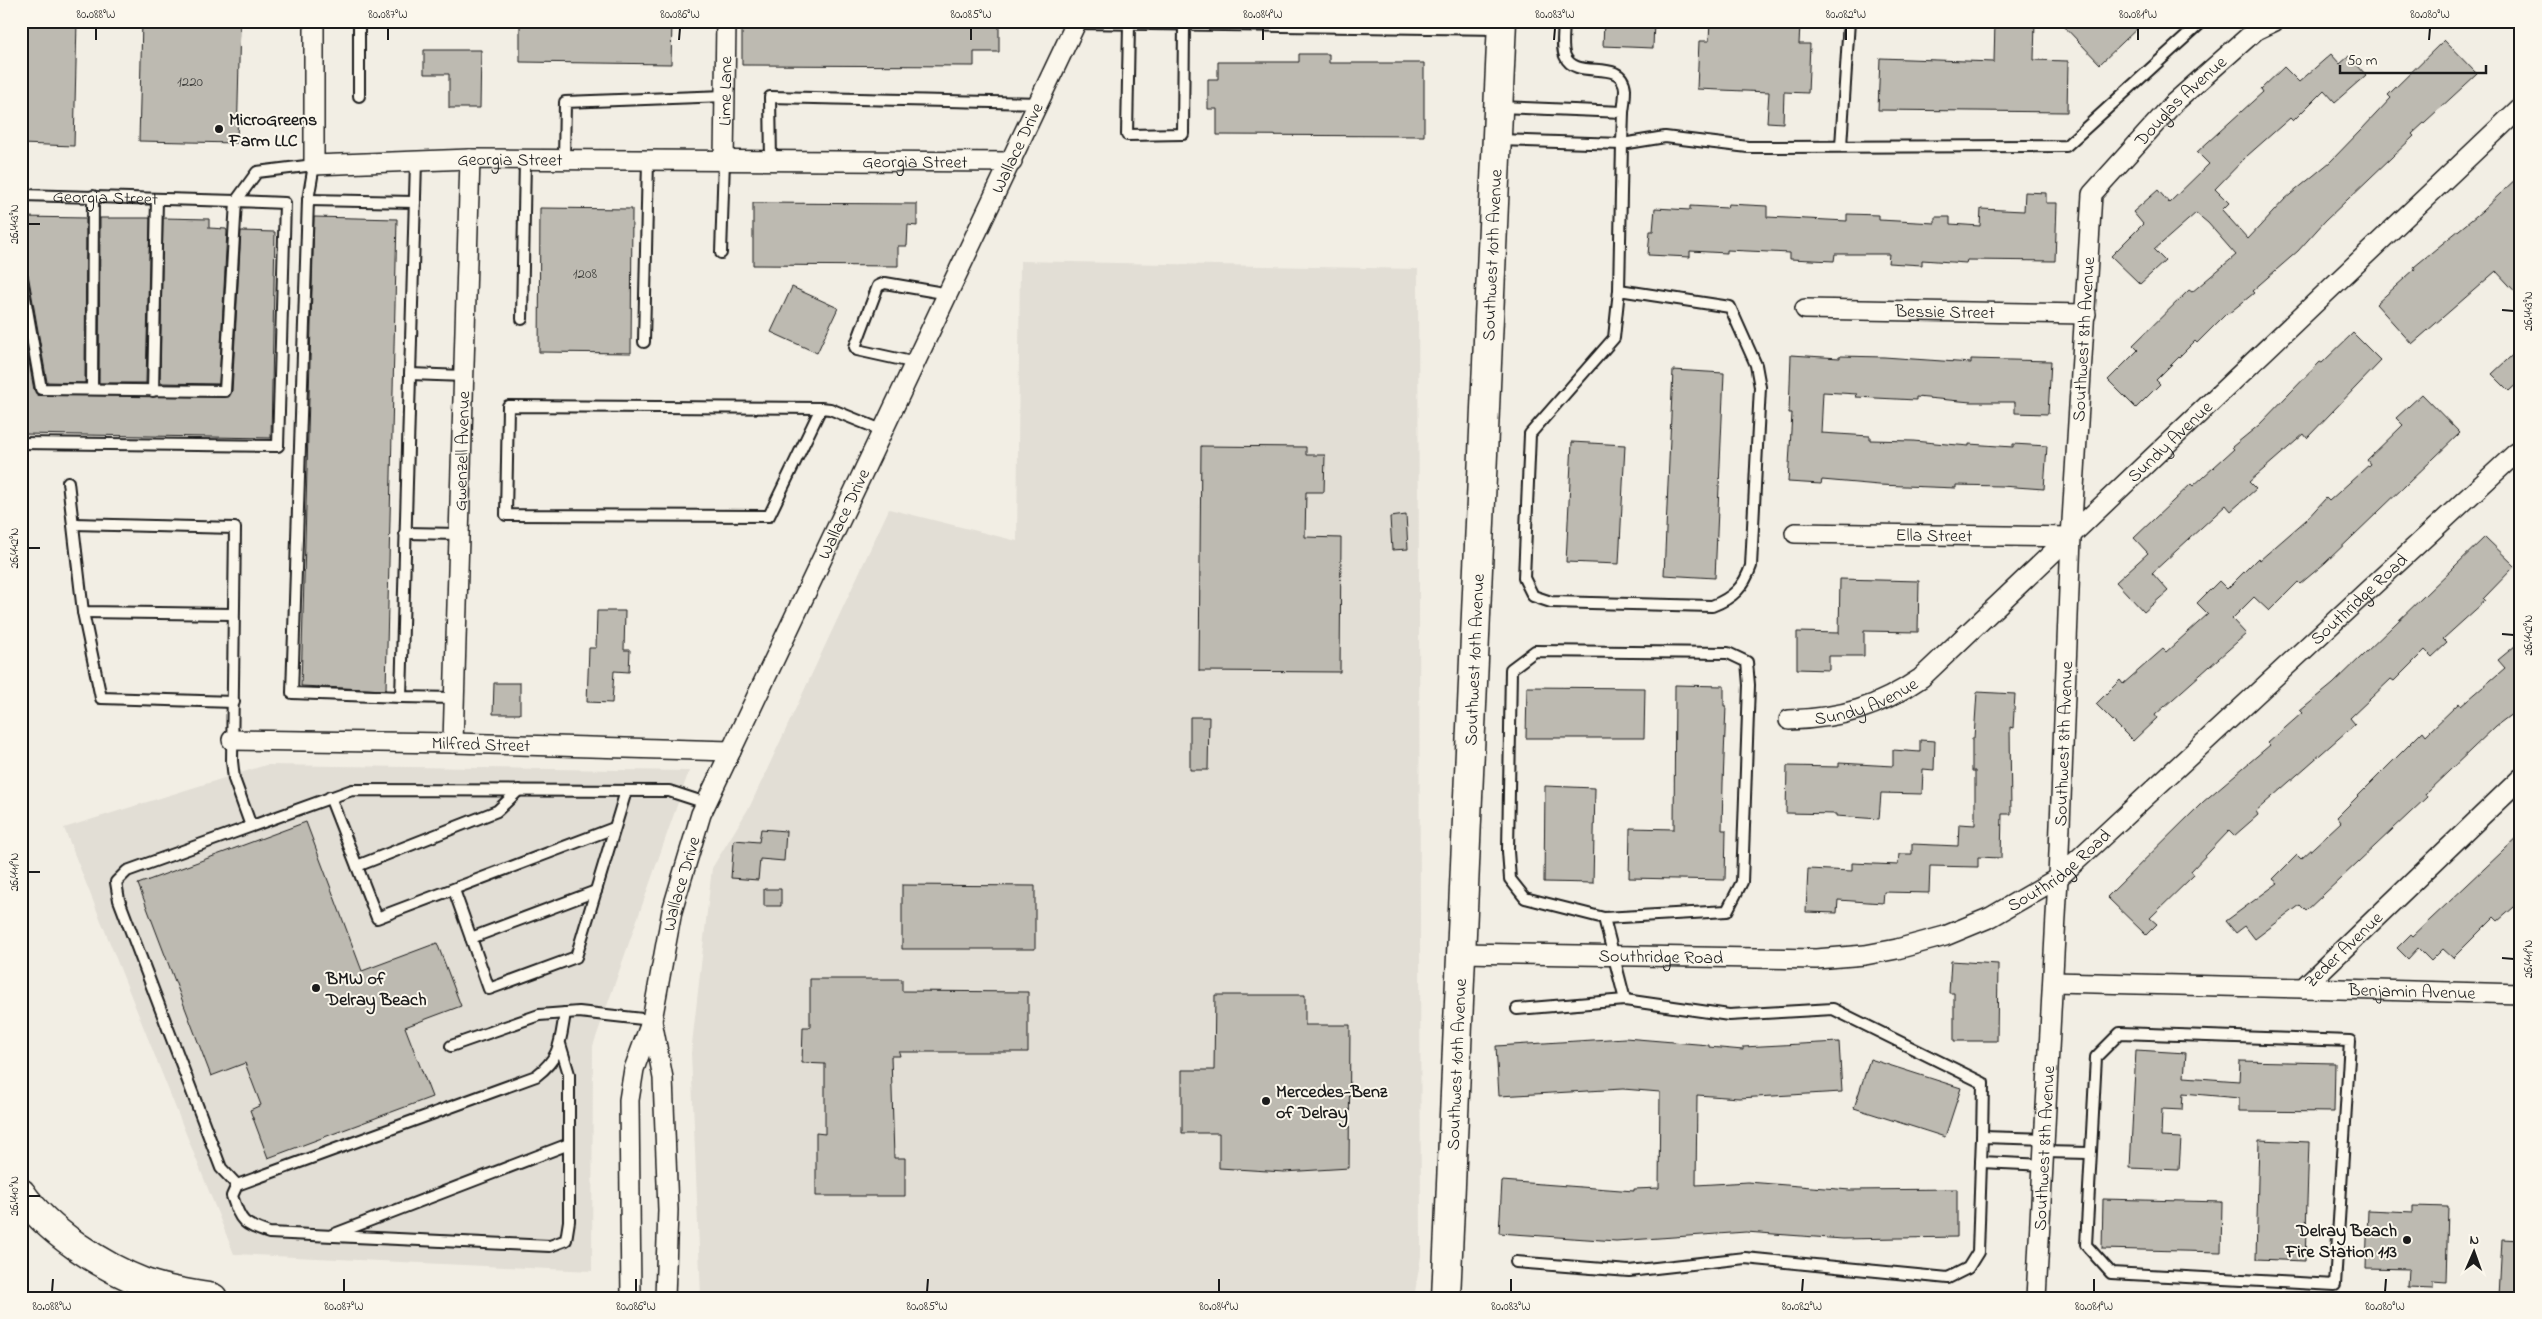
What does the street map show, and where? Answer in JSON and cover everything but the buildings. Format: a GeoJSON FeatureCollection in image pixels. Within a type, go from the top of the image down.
{"type":"FeatureCollection","features":[{"type":"Feature","properties":{"kind":"main road","name":"Southwest 10th Avenue"},"geometry":{"type":"LineString","coordinates":[[1446,1298],[1502,25]]}},
{"type":"Feature","properties":{"kind":"main road"},"geometry":{"type":"LineString","coordinates":[[21,1193],[52,1225],[104,1263],[158,1287],[213,1298]]}},
{"type":"Feature","properties":{"kind":"street"},"geometry":{"type":"LineString","coordinates":[[314,21],[314,164]]}},
{"type":"Feature","properties":{"kind":"street","name":"Lime Lane"},"geometry":{"type":"LineString","coordinates":[[724,160],[726,21]]}},
{"type":"Feature","properties":{"kind":"street","name":"Douglas Avenue"},"geometry":{"type":"LineString","coordinates":[[2094,191],[2174,103],[2256,30],[2275,21]]}},
{"type":"Feature","properties":{"kind":"street","name":"Wallace Drive"},"geometry":{"type":"LineString","coordinates":[[630,1298],[629,1100],[634,1069],[652,1020],[672,910],[706,803],[1077,22]]}},
{"type":"Feature","properties":{"kind":"street","name":"Sundy Avenue"},"geometry":{"type":"LineString","coordinates":[[1789,720],[1843,715],[1871,707],[1897,695],[1933,668],[2521,107]]}},
{"type":"Feature","properties":{"kind":"street","name":"Georgia Street"},"geometry":{"type":"LineString","coordinates":[[314,164],[470,159],[1012,162]]}},
{"type":"Feature","properties":{"kind":"street","name":"Gwenzell Avenue"},"geometry":{"type":"LineString","coordinates":[[453,743],[470,159]]}},
{"type":"Feature","properties":{"kind":"street","name":"Southwest 8th Avenue"},"geometry":{"type":"LineString","coordinates":[[2036,1298],[2058,878],[2071,537],[2092,194],[2094,191]]}},
{"type":"Feature","properties":{"kind":"street","name":"Bessie Street"},"geometry":{"type":"LineString","coordinates":[[1805,309],[2086,314]]}},
{"type":"Feature","properties":{"kind":"street","name":"Southridge Road"},"geometry":{"type":"LineString","coordinates":[[1461,953],[1613,954],[1816,959],[1865,955],[1897,949],[1945,936],[1991,917],[2058,878],[2516,453]]}},
{"type":"Feature","properties":{"kind":"street","name":"Ella Street"},"geometry":{"type":"LineString","coordinates":[[1795,533],[2071,537]]}},
{"type":"Feature","properties":{"kind":"street","name":"Milfred Street"},"geometry":{"type":"LineString","coordinates":[[232,740],[453,743],[731,751]]}},
{"type":"Feature","properties":{"kind":"street","name":"Zeder Avenue"},"geometry":{"type":"LineString","coordinates":[[2053,982],[2303,988],[2521,778]]}},
{"type":"Feature","properties":{"kind":"street","name":"Benjamin Avenue"},"geometry":{"type":"LineString","coordinates":[[2303,988],[2521,994]]}},
{"type":"Feature","properties":{"kind":"street","name":"Wallace Drive"},"geometry":{"type":"LineString","coordinates":[[652,1020],[664,1078],[668,1210],[665,1298]]}},
{"type":"Feature","properties":{"kind":"lane"},"geometry":{"type":"LineString","coordinates":[[359,21],[359,96]]}},
{"type":"Feature","properties":{"kind":"lane"},"geometry":{"type":"LineString","coordinates":[[1564,21],[1563,50],[1569,62],[1580,70],[1606,70],[1618,76],[1625,88],[1619,290],[1614,338],[1530,434],[1524,578],[1533,596],[1551,602],[1712,606],[1726,601],[1738,592],[1746,580],[1751,566],[1760,387],[1756,365],[1730,307],[1619,290]]}},
{"type":"Feature","properties":{"kind":"lane"},"geometry":{"type":"LineString","coordinates":[[1841,146],[1849,21]]}},
{"type":"Feature","properties":{"kind":"lane"},"geometry":{"type":"LineString","coordinates":[[1497,140],[1622,144],[1665,137],[1748,147],[2066,146],[2203,21]]}},
{"type":"Feature","properties":{"kind":"lane"},"geometry":{"type":"LineString","coordinates":[[1077,22],[1184,25],[1502,25]]}},
{"type":"Feature","properties":{"kind":"lane"},"geometry":{"type":"LineString","coordinates":[[1129,24],[1127,135],[1183,134],[1184,25]]}},
{"type":"Feature","properties":{"kind":"lane"},"geometry":{"type":"LineString","coordinates":[[564,160],[564,102],[725,96]]}},
{"type":"Feature","properties":{"kind":"lane"},"geometry":{"type":"LineString","coordinates":[[771,161],[770,97],[1040,103]]}},
{"type":"Feature","properties":{"kind":"lane"},"geometry":{"type":"LineString","coordinates":[[1498,107],[1623,112]]}},
{"type":"Feature","properties":{"kind":"lane"},"geometry":{"type":"LineString","coordinates":[[522,319],[525,160]]}},
{"type":"Feature","properties":{"kind":"lane"},"geometry":{"type":"LineString","coordinates":[[644,342],[648,160]]}},
{"type":"Feature","properties":{"kind":"lane"},"geometry":{"type":"LineString","coordinates":[[721,253],[724,160]]}},
{"type":"Feature","properties":{"kind":"lane"},"geometry":{"type":"LineString","coordinates":[[401,697],[416,161]]}},
{"type":"Feature","properties":{"kind":"lane"},"geometry":{"type":"LineString","coordinates":[[314,164],[308,200],[292,692],[454,698]]}},
{"type":"Feature","properties":{"kind":"lane","name":"Georgia Street"},"geometry":{"type":"LineString","coordinates":[[22,197],[93,196],[236,201],[257,172],[314,164]]}},
{"type":"Feature","properties":{"kind":"lane"},"geometry":{"type":"LineString","coordinates":[[92,389],[93,196]]}},
{"type":"Feature","properties":{"kind":"lane"},"geometry":{"type":"LineString","coordinates":[[153,391],[157,199]]}},
{"type":"Feature","properties":{"kind":"lane"},"geometry":{"type":"LineString","coordinates":[[308,200],[415,202]]}},
{"type":"Feature","properties":{"kind":"lane"},"geometry":{"type":"LineString","coordinates":[[21,275],[41,389],[225,392],[236,201],[284,203],[278,446],[21,443]]}},
{"type":"Feature","properties":{"kind":"lane"},"geometry":{"type":"LineString","coordinates":[[916,363],[857,350],[855,347],[878,286],[886,283],[949,294]]}},
{"type":"Feature","properties":{"kind":"lane"},"geometry":{"type":"LineString","coordinates":[[410,374],[464,376]]}},
{"type":"Feature","properties":{"kind":"lane"},"geometry":{"type":"LineString","coordinates":[[821,408],[768,516],[506,515],[508,406],[821,408],[830,409],[884,431]]}},
{"type":"Feature","properties":{"kind":"lane"},"geometry":{"type":"LineString","coordinates":[[68,482],[83,612],[101,698],[234,702]]}},
{"type":"Feature","properties":{"kind":"lane"},"geometry":{"type":"LineString","coordinates":[[73,524],[235,528],[232,740],[234,779],[251,826]]}},
{"type":"Feature","properties":{"kind":"lane"},"geometry":{"type":"LineString","coordinates":[[406,533],[459,534]]}},
{"type":"Feature","properties":{"kind":"lane"},"geometry":{"type":"LineString","coordinates":[[83,612],[233,614]]}},
{"type":"Feature","properties":{"kind":"lane"},"geometry":{"type":"LineString","coordinates":[[1535,651],[1728,653],[1747,662],[1749,685],[1742,882],[1727,911],[1604,918],[1525,898],[1510,879],[1508,851],[1511,669],[1535,651]]}},
{"type":"Feature","properties":{"kind":"lane"},"geometry":{"type":"LineString","coordinates":[[237,1185],[221,1168],[119,900],[116,882],[127,871],[352,790],[669,791],[706,803]]}},
{"type":"Feature","properties":{"kind":"lane"},"geometry":{"type":"LineString","coordinates":[[357,866],[497,812],[519,790]]}},
{"type":"Feature","properties":{"kind":"lane"},"geometry":{"type":"LineString","coordinates":[[454,890],[489,989],[576,957],[626,791]]}},
{"type":"Feature","properties":{"kind":"lane"},"geometry":{"type":"LineString","coordinates":[[330,797],[376,918],[614,828]]}},
{"type":"Feature","properties":{"kind":"lane"},"geometry":{"type":"LineString","coordinates":[[471,938],[596,891]]}},
{"type":"Feature","properties":{"kind":"lane"},"geometry":{"type":"LineString","coordinates":[[1604,918],[1625,1000]]}},
{"type":"Feature","properties":{"kind":"lane"},"geometry":{"type":"LineString","coordinates":[[1516,1262],[1629,1271],[1745,1258],[1948,1278],[1968,1268],[1978,1252],[1983,1083],[1833,1009],[1729,1015],[1625,1000],[1517,1009]]}},
{"type":"Feature","properties":{"kind":"lane"},"geometry":{"type":"LineString","coordinates":[[451,1046],[539,1015],[579,1012],[652,1020]]}},
{"type":"Feature","properties":{"kind":"lane"},"geometry":{"type":"LineString","coordinates":[[560,1044],[569,1074],[569,1221],[566,1240],[550,1246],[269,1233],[245,1225],[237,1211],[232,1196],[237,1185],[536,1076],[551,1064],[560,1044],[565,1013]]}},
{"type":"Feature","properties":{"kind":"lane"},"geometry":{"type":"LineString","coordinates":[[2120,1033],[2350,1041],[2335,1285],[2111,1273],[2086,1245],[2089,1153],[2096,1057],[2120,1033]]}},
{"type":"Feature","properties":{"kind":"lane"},"geometry":{"type":"LineString","coordinates":[[1982,1137],[2044,1152]]}},
{"type":"Feature","properties":{"kind":"lane"},"geometry":{"type":"LineString","coordinates":[[329,1236],[569,1144]]}},
{"type":"Feature","properties":{"kind":"lane"},"geometry":{"type":"LineString","coordinates":[[1981,1162],[2044,1152],[2089,1153]]}},
{"type":"Feature","properties":{"kind":"shaded area"},"geometry":{"type":"Polygon","coordinates":[[[1020,261],[1418,269],[1421,1256],[1414,1298],[701,1298],[691,1053],[712,868],[750,806],[889,509],[1017,541],[1020,261]]]}},
{"type":"Feature","properties":{"kind":"shaded area"},"geometry":{"type":"Polygon","coordinates":[[[266,765],[689,771],[593,1046],[592,1271],[234,1254],[64,828],[266,765]]]}},
{"type":"Feature","properties":{"kind":"place","name":"MicroGreens Farm LLC"},"geometry":{"type":"Point","coordinates":[219,129]}},
{"type":"Feature","properties":{"kind":"place","name":"BMW of Delray Beach"},"geometry":{"type":"Point","coordinates":[316,988]}},
{"type":"Feature","properties":{"kind":"place","name":"Mercedes-Benz of Delray"},"geometry":{"type":"Point","coordinates":[1266,1101]}},
{"type":"Feature","properties":{"kind":"place","name":"Delray Beach Fire Station 113"},"geometry":{"type":"Point","coordinates":[2407,1240]}}]}
